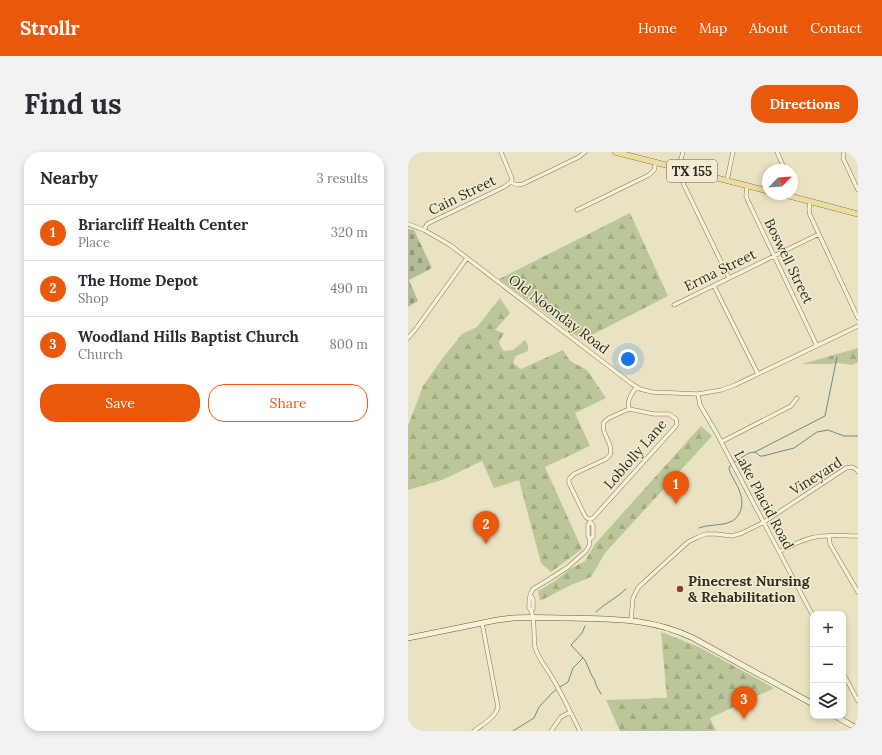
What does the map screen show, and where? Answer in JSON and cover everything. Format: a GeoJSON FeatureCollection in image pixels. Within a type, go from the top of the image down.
{"type":"FeatureCollection","features":[{"type":"Feature","properties":{"kind":"main road","name":"TX 155"},"geometry":{"type":"LineString","coordinates":[[615,152],[762,189]]}},
{"type":"Feature","properties":{"kind":"main road"},"geometry":{"type":"LineString","coordinates":[[798,197],[858,214]]}},
{"type":"Feature","properties":{"kind":"main road"},"geometry":{"type":"LineString","coordinates":[[408,638],[509,618],[631,620],[660,626],[688,636],[810,702]]}},
{"type":"Feature","properties":{"kind":"main road"},"geometry":{"type":"LineString","coordinates":[[840,719],[858,729]]}},
{"type":"Feature","properties":{"kind":"street"},"geometry":{"type":"LineString","coordinates":[[500,152],[511,176],[511,182],[515,185],[523,184],[585,152]]}},
{"type":"Feature","properties":{"kind":"street"},"geometry":{"type":"LineString","coordinates":[[683,152],[680,168],[682,181],[729,278]]}},
{"type":"Feature","properties":{"kind":"street"},"geometry":{"type":"LineString","coordinates":[[726,180],[733,152]]}},
{"type":"Feature","properties":{"kind":"street"},"geometry":{"type":"LineString","coordinates":[[777,152],[782,164]]}},
{"type":"Feature","properties":{"kind":"street"},"geometry":{"type":"LineString","coordinates":[[843,153],[843,158],[858,190]]}},
{"type":"Feature","properties":{"kind":"street"},"geometry":{"type":"LineString","coordinates":[[577,210],[649,176],[654,170],[656,162]]}},
{"type":"Feature","properties":{"kind":"street","name":"Cain Street"},"geometry":{"type":"LineString","coordinates":[[424,230],[427,224],[504,187],[511,182]]}},
{"type":"Feature","properties":{"kind":"street","name":"Boswell Street"},"geometry":{"type":"LineString","coordinates":[[747,185],[747,198],[817,346]]}},
{"type":"Feature","properties":{"kind":"street"},"geometry":{"type":"LineString","coordinates":[[810,201],[810,212],[819,234],[858,318]]}},
{"type":"Feature","properties":{"kind":"street","name":"Old Noonday Road"},"geometry":{"type":"LineString","coordinates":[[408,224],[441,239],[636,387],[652,392],[698,394],[721,390],[735,385],[858,326]]}},
{"type":"Feature","properties":{"kind":"street","name":"Erma Street"},"geometry":{"type":"LineString","coordinates":[[674,305],[819,234]]}},
{"type":"Feature","properties":{"kind":"street"},"geometry":{"type":"LineString","coordinates":[[408,338],[467,258]]}},
{"type":"Feature","properties":{"kind":"street"},"geometry":{"type":"LineString","coordinates":[[714,286],[758,374]]}},
{"type":"Feature","properties":{"kind":"street"},"geometry":{"type":"LineString","coordinates":[[629,409],[629,398],[636,387]]}},
{"type":"Feature","properties":{"kind":"street","name":"Lake Placid Road"},"geometry":{"type":"LineString","coordinates":[[698,394],[700,404],[810,611]]}},
{"type":"Feature","properties":{"kind":"street"},"geometry":{"type":"LineString","coordinates":[[721,442],[791,406],[797,398]]}},
{"type":"Feature","properties":{"kind":"street","name":"Loblolly Lane"},"geometry":{"type":"LineString","coordinates":[[629,409],[654,414],[672,415],[676,419],[676,426],[590,521],[585,516],[569,483],[569,479],[574,474],[609,457],[612,449],[603,430],[603,424],[607,419],[629,409]]}},
{"type":"Feature","properties":{"kind":"street","name":"Vineyard"},"geometry":{"type":"LineString","coordinates":[[764,522],[846,468],[852,467],[858,472]]}},
{"type":"Feature","properties":{"kind":"street"},"geometry":{"type":"LineString","coordinates":[[580,731],[553,678],[537,654],[535,648],[533,618],[529,608],[529,599],[533,588],[565,568],[586,551],[589,546],[590,539],[588,536],[588,525],[590,521]]}},
{"type":"Feature","properties":{"kind":"street"},"geometry":{"type":"LineString","coordinates":[[631,620],[633,598],[638,588],[688,542],[698,537],[710,534],[732,536],[740,534],[764,522]]}},
{"type":"Feature","properties":{"kind":"street"},"geometry":{"type":"LineString","coordinates":[[779,552],[806,539],[821,536],[858,536]]}},
{"type":"Feature","properties":{"kind":"street"},"geometry":{"type":"LineString","coordinates":[[829,536],[830,544],[858,592]]}},
{"type":"Feature","properties":{"kind":"street"},"geometry":{"type":"LineString","coordinates":[[474,731],[493,716],[498,708],[482,623]]}},
{"type":"Feature","properties":{"kind":"street"},"geometry":{"type":"LineString","coordinates":[[846,679],[858,701]]}},
{"type":"Feature","properties":{"kind":"street"},"geometry":{"type":"LineString","coordinates":[[551,731],[561,717],[570,712]]}},
{"type":"Feature","properties":{"kind":"green space"},"geometry":{"type":"Polygon","coordinates":[[[630,213],[668,296],[582,340],[499,279],[630,213]]]}},
{"type":"Feature","properties":{"kind":"green space"},"geometry":{"type":"Polygon","coordinates":[[[408,229],[414,230],[432,268],[409,280],[418,301],[408,307],[408,229]]]}},
{"type":"Feature","properties":{"kind":"green space"},"geometry":{"type":"Polygon","coordinates":[[[500,298],[510,313],[495,330],[504,333],[499,342],[501,347],[504,351],[513,350],[525,340],[528,345],[528,351],[516,356],[513,363],[521,369],[563,350],[570,361],[587,370],[606,398],[575,413],[590,446],[545,467],[582,549],[551,572],[541,563],[519,480],[494,488],[482,461],[442,480],[408,490],[408,426],[423,386],[462,334],[477,327],[500,298]]]}},
{"type":"Feature","properties":{"kind":"green space"},"geometry":{"type":"Polygon","coordinates":[[[858,348],[858,362],[852,365],[839,363],[802,364],[858,348]]]}},
{"type":"Feature","properties":{"kind":"green space"},"geometry":{"type":"Polygon","coordinates":[[[701,426],[712,436],[605,553],[591,577],[571,585],[540,601],[538,591],[555,581],[570,569],[585,561],[595,544],[701,426]]]}},
{"type":"Feature","properties":{"kind":"green space"},"geometry":{"type":"Polygon","coordinates":[[[661,632],[699,647],[774,688],[710,718],[716,731],[620,731],[606,700],[667,698],[661,632]]]}},
{"type":"Feature","properties":{"kind":"waterway"},"geometry":{"type":"LineString","coordinates":[[734,462],[749,453],[755,452],[825,416],[837,357]]}},
{"type":"Feature","properties":{"kind":"waterway"},"geometry":{"type":"LineString","coordinates":[[755,452],[760,456],[763,456],[794,448],[817,432],[828,430],[844,436],[858,436]]}},
{"type":"Feature","properties":{"kind":"waterway"},"geometry":{"type":"LineString","coordinates":[[699,528],[726,523],[734,520],[739,514],[742,500],[730,471],[729,467],[731,465]]}},
{"type":"Feature","properties":{"kind":"waterway"},"geometry":{"type":"LineString","coordinates":[[596,612],[626,589]]}},
{"type":"Feature","properties":{"kind":"waterway"},"geometry":{"type":"LineString","coordinates":[[560,687],[568,682],[573,668],[583,658],[571,645],[582,633],[585,626]]}},
{"type":"Feature","properties":{"kind":"waterway"},"geometry":{"type":"LineString","coordinates":[[583,658],[601,694]]}},
{"type":"Feature","properties":{"kind":"waterway"},"geometry":{"type":"LineString","coordinates":[[513,731],[534,718],[539,707],[556,690]]}},
{"type":"Feature","properties":{"kind":"place","name":"Briarcliff Health Center"},"geometry":{"type":"Point","coordinates":[676,504]}},
{"type":"Feature","properties":{"kind":"place","name":"The Home Depot"},"geometry":{"type":"Point","coordinates":[486,544]}},
{"type":"Feature","properties":{"kind":"place","name":"Pinecrest Nursing & Rehabilitation"},"geometry":{"type":"Point","coordinates":[680,589]}},
{"type":"Feature","properties":{"kind":"place","name":"Woodland Hills Baptist Church"},"geometry":{"type":"Point","coordinates":[744,719]}}]}
